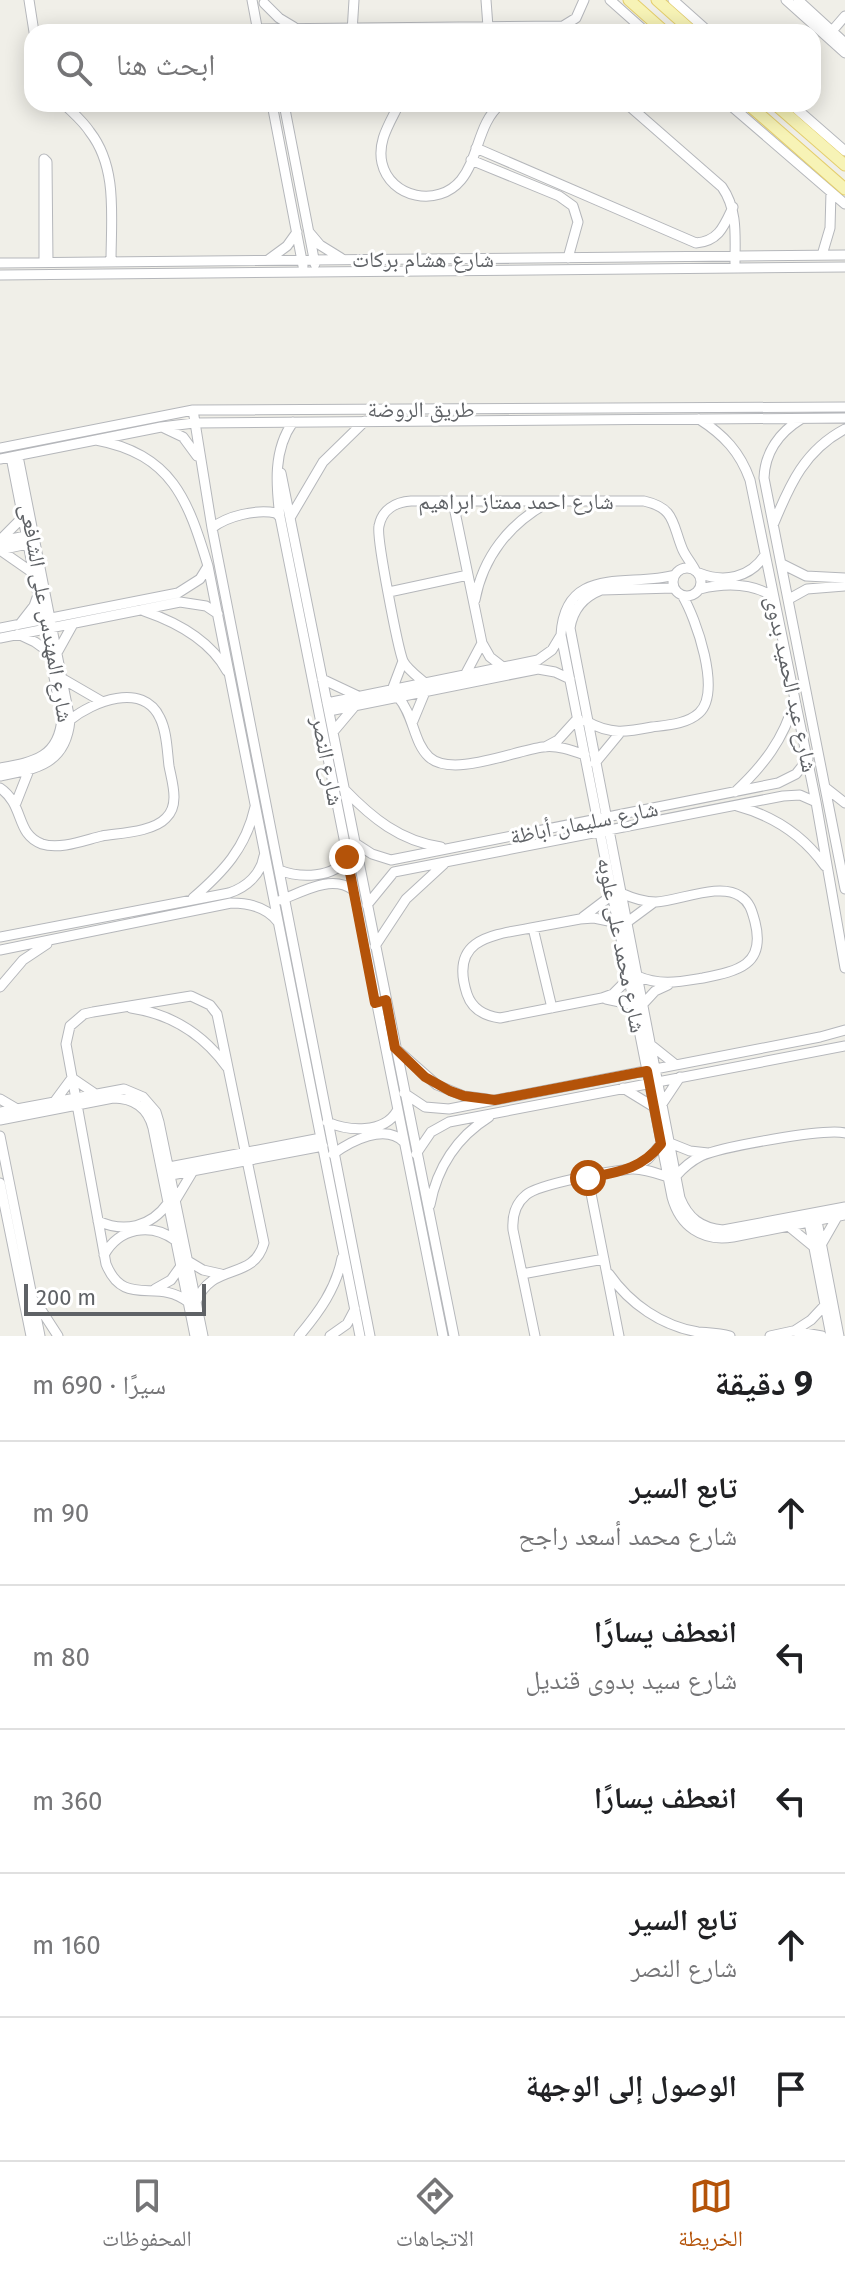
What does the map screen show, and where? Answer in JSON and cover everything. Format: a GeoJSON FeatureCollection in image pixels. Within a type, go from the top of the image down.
{"type":"FeatureCollection","features":[{"type":"Feature","properties":{"kind":"main road"},"geometry":{"type":"LineString","coordinates":[[629,0],[653,24]]}},
{"type":"Feature","properties":{"kind":"main road"},"geometry":{"type":"LineString","coordinates":[[657,0],[684,24]]}},
{"type":"Feature","properties":{"kind":"main road"},"geometry":{"type":"LineString","coordinates":[[757,112],[845,189]]}},
{"type":"Feature","properties":{"kind":"main road"},"geometry":{"type":"LineString","coordinates":[[784,112],[845,165]]}},
{"type":"Feature","properties":{"kind":"main road"},"geometry":{"type":"LineString","coordinates":[[796,146],[806,143],[808,132]]}},
{"type":"Feature","properties":{"kind":"main road"},"geometry":{"type":"LineString","coordinates":[[813,161],[816,151],[826,149]]}},
{"type":"Feature","properties":{"kind":"street"},"geometry":{"type":"LineString","coordinates":[[29,0],[33,24]]}},
{"type":"Feature","properties":{"kind":"street"},"geometry":{"type":"LineString","coordinates":[[252,0],[257,24]]}},
{"type":"Feature","properties":{"kind":"street"},"geometry":{"type":"LineString","coordinates":[[352,24],[354,0]]}},
{"type":"Feature","properties":{"kind":"street"},"geometry":{"type":"LineString","coordinates":[[486,0],[488,24]]}},
{"type":"Feature","properties":{"kind":"street"},"geometry":{"type":"LineString","coordinates":[[569,24],[576,18],[584,0]]}},
{"type":"Feature","properties":{"kind":"street"},"geometry":{"type":"LineString","coordinates":[[610,0],[637,24]]}},
{"type":"Feature","properties":{"kind":"street"},"geometry":{"type":"LineString","coordinates":[[673,0],[700,24]]}},
{"type":"Feature","properties":{"kind":"street"},"geometry":{"type":"LineString","coordinates":[[786,0],[821,24]]}},
{"type":"Feature","properties":{"kind":"street"},"geometry":{"type":"LineString","coordinates":[[798,0],[818,24]]}},
{"type":"Feature","properties":{"kind":"street"},"geometry":{"type":"LineString","coordinates":[[264,1],[289,24]]}},
{"type":"Feature","properties":{"kind":"street"},"geometry":{"type":"LineString","coordinates":[[264,1],[269,24]]}},
{"type":"Feature","properties":{"kind":"street"},"geometry":{"type":"LineString","coordinates":[[838,36],[845,16]]}},
{"type":"Feature","properties":{"kind":"street"},"geometry":{"type":"LineString","coordinates":[[821,24],[838,36]]}},
{"type":"Feature","properties":{"kind":"street"},"geometry":{"type":"LineString","coordinates":[[838,36],[845,27]]}},
{"type":"Feature","properties":{"kind":"street"},"geometry":{"type":"LineString","coordinates":[[821,28],[845,53]]}},
{"type":"Feature","properties":{"kind":"street"},"geometry":{"type":"LineString","coordinates":[[71,112],[93,135],[108,169],[111,262]]}},
{"type":"Feature","properties":{"kind":"street"},"geometry":{"type":"LineString","coordinates":[[274,112],[305,272]]}},
{"type":"Feature","properties":{"kind":"street"},"geometry":{"type":"LineString","coordinates":[[286,112],[316,271]]}},
{"type":"Feature","properties":{"kind":"street"},"geometry":{"type":"LineString","coordinates":[[395,112],[382,138],[384,169],[396,186],[414,196],[445,193],[461,180],[494,112]]}},
{"type":"Feature","properties":{"kind":"street"},"geometry":{"type":"LineString","coordinates":[[636,112],[722,187],[733,207],[735,268]]}},
{"type":"Feature","properties":{"kind":"street"},"geometry":{"type":"LineString","coordinates":[[738,112],[845,204]]}},
{"type":"Feature","properties":{"kind":"street"},"geometry":{"type":"LineString","coordinates":[[800,112],[845,151]]}},
{"type":"Feature","properties":{"kind":"street"},"geometry":{"type":"LineString","coordinates":[[476,148],[696,243],[707,242],[717,236],[733,207]]}},
{"type":"Feature","properties":{"kind":"street"},"geometry":{"type":"LineString","coordinates":[[44,159],[47,162],[46,262],[44,159]]}},
{"type":"Feature","properties":{"kind":"street"},"geometry":{"type":"LineString","coordinates":[[471,160],[559,196],[573,206],[578,222],[568,258]]}},
{"type":"Feature","properties":{"kind":"street"},"geometry":{"type":"LineString","coordinates":[[528,183],[532,172]]}},
{"type":"Feature","properties":{"kind":"street"},"geometry":{"type":"LineString","coordinates":[[822,255],[830,228],[831,192]]}},
{"type":"Feature","properties":{"kind":"street"},"geometry":{"type":"LineString","coordinates":[[308,231],[320,245],[344,260]]}},
{"type":"Feature","properties":{"kind":"street"},"geometry":{"type":"LineString","coordinates":[[267,260],[287,246],[297,232]]}},
{"type":"Feature","properties":{"kind":"street","name":"شارع هشام بركات"},"geometry":{"type":"LineString","coordinates":[[0,263],[845,255]]}},
{"type":"Feature","properties":{"kind":"street"},"geometry":{"type":"LineString","coordinates":[[526,259],[526,270]]}},
{"type":"Feature","properties":{"kind":"street"},"geometry":{"type":"LineString","coordinates":[[135,261],[135,273]]}},
{"type":"Feature","properties":{"kind":"street","name":"شارع هشام بركات"},"geometry":{"type":"LineString","coordinates":[[0,275],[845,267]]}},
{"type":"Feature","properties":{"kind":"street","name":"طريق الروضة"},"geometry":{"type":"LineString","coordinates":[[0,448],[193,410],[845,407]]}},
{"type":"Feature","properties":{"kind":"street"},"geometry":{"type":"LineString","coordinates":[[520,408],[520,420]]}},
{"type":"Feature","properties":{"kind":"street"},"geometry":{"type":"LineString","coordinates":[[544,408],[545,420]]}},
{"type":"Feature","properties":{"kind":"street"},"geometry":{"type":"LineString","coordinates":[[256,409],[256,422]]}},
{"type":"Feature","properties":{"kind":"street"},"geometry":{"type":"LineString","coordinates":[[193,410],[212,528],[211,563],[219,615],[251,752],[254,796],[280,900],[305,1027],[322,1142],[370,1336]]}},
{"type":"Feature","properties":{"kind":"street","name":"طريق الروضة"},"geometry":{"type":"LineString","coordinates":[[10,457],[194,423],[845,418]]}},
{"type":"Feature","properties":{"kind":"street","name":"شارع عبد الحميد بدوى"},"geometry":{"type":"LineString","coordinates":[[699,419],[730,443],[745,465],[750,480],[808,759],[845,968]]}},
{"type":"Feature","properties":{"kind":"street"},"geometry":{"type":"LineString","coordinates":[[750,480],[756,475],[764,478],[765,466],[774,445],[789,427],[801,419]]}},
{"type":"Feature","properties":{"kind":"street"},"geometry":{"type":"LineString","coordinates":[[285,518],[323,462],[365,421]]}},
{"type":"Feature","properties":{"kind":"street"},"geometry":{"type":"LineString","coordinates":[[293,422],[278,460],[285,518],[303,611],[328,707],[342,796],[355,843],[375,946],[380,1002],[395,1048],[429,1208],[446,1319],[454,1336]]}},
{"type":"Feature","properties":{"kind":"street"},"geometry":{"type":"LineString","coordinates":[[161,427],[183,437],[201,469]]}},
{"type":"Feature","properties":{"kind":"street"},"geometry":{"type":"LineString","coordinates":[[774,523],[787,490],[802,465],[821,445],[845,429]]}},
{"type":"Feature","properties":{"kind":"street"},"geometry":{"type":"LineString","coordinates":[[96,440],[124,447],[141,456],[172,482],[193,516],[211,563],[279,870],[280,926],[327,1122],[344,1251],[360,1336]]}},
{"type":"Feature","properties":{"kind":"street","name":"شارع المهندس على الشافعى"},"geometry":{"type":"LineString","coordinates":[[0,768],[37,760],[53,747],[62,718],[54,652],[38,595],[31,539],[10,457]]}},
{"type":"Feature","properties":{"kind":"street","name":"شارع المهندس على الشافعى"},"geometry":{"type":"LineString","coordinates":[[10,457],[48,603],[48,624]]}},
{"type":"Feature","properties":{"kind":"street","name":"شارع عبد الحميد بدوى"},"geometry":{"type":"LineString","coordinates":[[764,478],[845,889]]}},
{"type":"Feature","properties":{"kind":"street","name":"شارع احمد ممتاز ابراهيم"},"geometry":{"type":"LineString","coordinates":[[403,661],[378,530],[388,509],[402,502],[635,500],[653,503],[673,520],[681,546],[697,572]]}},
{"type":"Feature","properties":{"kind":"street"},"geometry":{"type":"LineString","coordinates":[[474,607],[485,567],[498,544],[518,523],[550,501]]}},
{"type":"Feature","properties":{"kind":"street"},"geometry":{"type":"LineString","coordinates":[[453,502],[482,643],[490,657],[503,667]]}},
{"type":"Feature","properties":{"kind":"street"},"geometry":{"type":"LineString","coordinates":[[212,528],[223,519],[269,512],[285,518]]}},
{"type":"Feature","properties":{"kind":"street"},"geometry":{"type":"LineString","coordinates":[[0,540],[23,517]]}},
{"type":"Feature","properties":{"kind":"street"},"geometry":{"type":"LineString","coordinates":[[0,540],[31,539]]}},
{"type":"Feature","properties":{"kind":"street"},"geometry":{"type":"LineString","coordinates":[[0,550],[31,539]]}},
{"type":"Feature","properties":{"kind":"street"},"geometry":{"type":"LineString","coordinates":[[681,546],[675,574],[678,592],[696,623]]}},
{"type":"Feature","properties":{"kind":"street"},"geometry":{"type":"LineString","coordinates":[[0,550],[34,573]]}},
{"type":"Feature","properties":{"kind":"street"},"geometry":{"type":"LineString","coordinates":[[328,707],[538,665],[561,635],[570,603],[586,588],[607,581],[652,579],[675,574],[683,568],[711,578],[734,577],[752,570],[765,555]]}},
{"type":"Feature","properties":{"kind":"street"},"geometry":{"type":"LineString","coordinates":[[0,628],[19,629],[48,624],[178,593],[200,579],[211,563]]}},
{"type":"Feature","properties":{"kind":"street"},"geometry":{"type":"LineString","coordinates":[[782,564],[806,576],[845,578]]}},
{"type":"Feature","properties":{"kind":"street"},"geometry":{"type":"LineString","coordinates":[[583,719],[619,734],[689,720],[703,708],[708,700],[709,682],[696,623],[702,581],[697,572]]}},
{"type":"Feature","properties":{"kind":"street"},"geometry":{"type":"LineString","coordinates":[[389,592],[468,575]]}},
{"type":"Feature","properties":{"kind":"street"},"geometry":{"type":"LineString","coordinates":[[602,818],[585,755],[583,719],[570,640],[576,608],[591,594],[601,590],[678,592],[690,596],[699,590],[720,585],[747,586],[774,597]]}},
{"type":"Feature","properties":{"kind":"street"},"geometry":{"type":"LineString","coordinates":[[789,599],[807,589],[845,586]]}},
{"type":"Feature","properties":{"kind":"street"},"geometry":{"type":"LineString","coordinates":[[0,638],[19,629],[38,595]]}},
{"type":"Feature","properties":{"kind":"street"},"geometry":{"type":"LineString","coordinates":[[48,603],[71,619],[189,602],[206,606],[219,615]]}},
{"type":"Feature","properties":{"kind":"street"},"geometry":{"type":"LineString","coordinates":[[140,610],[159,616],[194,636],[222,663],[232,680]]}},
{"type":"Feature","properties":{"kind":"street","name":"شارع النصر"},"geometry":{"type":"LineString","coordinates":[[303,611],[342,796],[347,857],[380,1002],[397,1111],[446,1319],[443,1336]]}},
{"type":"Feature","properties":{"kind":"street"},"geometry":{"type":"LineString","coordinates":[[19,629],[54,652],[71,619]]}},
{"type":"Feature","properties":{"kind":"street"},"geometry":{"type":"LineString","coordinates":[[561,635],[570,679],[595,763],[602,818]]}},
{"type":"Feature","properties":{"kind":"street"},"geometry":{"type":"LineString","coordinates":[[465,675],[482,643]]}},
{"type":"Feature","properties":{"kind":"street","name":"شارع المهندس على الشافعى"},"geometry":{"type":"LineString","coordinates":[[0,776],[29,770],[55,757],[66,740],[70,720],[63,679],[54,652]]}},
{"type":"Feature","properties":{"kind":"street"},"geometry":{"type":"LineString","coordinates":[[403,661],[395,693],[413,721],[421,747],[443,765],[461,765],[545,747],[583,719]]}},
{"type":"Feature","properties":{"kind":"street"},"geometry":{"type":"LineString","coordinates":[[403,661],[425,687]]}},
{"type":"Feature","properties":{"kind":"street"},"geometry":{"type":"LineString","coordinates":[[425,687],[503,667],[538,665],[570,679]]}},
{"type":"Feature","properties":{"kind":"street"},"geometry":{"type":"LineString","coordinates":[[63,679],[101,701]]}},
{"type":"Feature","properties":{"kind":"street"},"geometry":{"type":"LineString","coordinates":[[322,679],[358,700]]}},
{"type":"Feature","properties":{"kind":"street"},"geometry":{"type":"LineString","coordinates":[[413,721],[425,687]]}},
{"type":"Feature","properties":{"kind":"street"},"geometry":{"type":"LineString","coordinates":[[0,788],[16,803],[25,831],[33,839],[52,846],[149,827],[167,818],[174,801],[161,720],[150,705],[132,698],[101,701],[70,720]]}},
{"type":"Feature","properties":{"kind":"street"},"geometry":{"type":"LineString","coordinates":[[735,792],[752,776],[779,740],[795,699]]}},
{"type":"Feature","properties":{"kind":"street"},"geometry":{"type":"LineString","coordinates":[[333,732],[358,700]]}},
{"type":"Feature","properties":{"kind":"street"},"geometry":{"type":"LineString","coordinates":[[798,716],[811,713]]}},
{"type":"Feature","properties":{"kind":"street"},"geometry":{"type":"LineString","coordinates":[[595,763],[619,734]]}},
{"type":"Feature","properties":{"kind":"street"},"geometry":{"type":"LineString","coordinates":[[545,747],[585,755]]}},
{"type":"Feature","properties":{"kind":"street","name":"شارع سليمان أباظة"},"geometry":{"type":"LineString","coordinates":[[391,860],[787,780],[808,759]]}},
{"type":"Feature","properties":{"kind":"street"},"geometry":{"type":"LineString","coordinates":[[16,803],[29,770]]}},
{"type":"Feature","properties":{"kind":"street"},"geometry":{"type":"LineString","coordinates":[[826,788],[845,803]]}},
{"type":"Feature","properties":{"kind":"street","name":"شارع سليمان أباظة"},"geometry":{"type":"LineString","coordinates":[[394,872],[791,794],[816,802]]}},
{"type":"Feature","properties":{"kind":"street"},"geometry":{"type":"LineString","coordinates":[[192,899],[236,855],[252,820],[254,796]]}},
{"type":"Feature","properties":{"kind":"street"},"geometry":{"type":"LineString","coordinates":[[342,796],[409,839],[449,848]]}},
{"type":"Feature","properties":{"kind":"street"},"geometry":{"type":"LineString","coordinates":[[734,805],[753,810],[788,828],[817,854],[828,870]]}},
{"type":"Feature","properties":{"kind":"street","name":"شارع محمد على علوبه"},"geometry":{"type":"LineString","coordinates":[[602,818],[651,1070]]}},
{"type":"Feature","properties":{"kind":"street"},"geometry":{"type":"LineString","coordinates":[[832,820],[845,835]]}},
{"type":"Feature","properties":{"kind":"street"},"geometry":{"type":"LineString","coordinates":[[355,843],[372,854],[391,860],[389,867],[394,872],[367,905]]}},
{"type":"Feature","properties":{"kind":"street"},"geometry":{"type":"LineString","coordinates":[[0,937],[229,893],[241,888],[259,871],[265,848]]}},
{"type":"Feature","properties":{"kind":"street"},"geometry":{"type":"LineString","coordinates":[[279,870],[306,876],[337,868],[347,857]]}},
{"type":"Feature","properties":{"kind":"street"},"geometry":{"type":"LineString","coordinates":[[375,946],[406,899],[447,862]]}},
{"type":"Feature","properties":{"kind":"street"},"geometry":{"type":"LineString","coordinates":[[280,900],[306,889],[332,884],[348,886],[353,890]]}},
{"type":"Feature","properties":{"kind":"street"},"geometry":{"type":"LineString","coordinates":[[241,888],[248,894],[246,904]]}},
{"type":"Feature","properties":{"kind":"street"},"geometry":{"type":"LineString","coordinates":[[580,919],[616,894],[656,902],[716,891],[733,892],[747,902],[758,933],[751,959],[737,970],[672,984],[655,991],[638,1005],[602,998]]}},
{"type":"Feature","properties":{"kind":"street"},"geometry":{"type":"LineString","coordinates":[[656,902],[622,923],[580,919],[493,934],[474,944],[464,962],[464,982],[476,1008],[491,1017],[500,1018],[602,998],[613,994],[633,977],[672,984]]}},
{"type":"Feature","properties":{"kind":"street"},"geometry":{"type":"LineString","coordinates":[[0,950],[231,903],[266,911],[275,917],[280,926]]}},
{"type":"Feature","properties":{"kind":"street"},"geometry":{"type":"LineString","coordinates":[[533,928],[552,1008]]}},
{"type":"Feature","properties":{"kind":"street"},"geometry":{"type":"LineString","coordinates":[[0,987],[23,960],[54,940]]}},
{"type":"Feature","properties":{"kind":"street"},"geometry":{"type":"LineString","coordinates":[[192,1302],[173,1292],[155,1289],[138,1291],[121,1285],[109,1272],[66,1044],[70,1026],[84,1014],[180,996],[201,999],[217,1014],[264,1243],[259,1256],[249,1266],[221,1274],[203,1288],[192,1302],[195,1336]]}},
{"type":"Feature","properties":{"kind":"street","name":"شارع محمد على علوبه"},"geometry":{"type":"LineString","coordinates":[[638,1005],[651,1045],[651,1070]]}},
{"type":"Feature","properties":{"kind":"street"},"geometry":{"type":"LineString","coordinates":[[123,1007],[165,1016],[184,1026],[202,1038],[230,1070]]}},
{"type":"Feature","properties":{"kind":"street"},"geometry":{"type":"LineString","coordinates":[[404,1093],[425,1107],[437,1109],[845,1030]]}},
{"type":"Feature","properties":{"kind":"street"},"geometry":{"type":"LineString","coordinates":[[651,1045],[676,1065]]}},
{"type":"Feature","properties":{"kind":"street"},"geometry":{"type":"LineString","coordinates":[[416,1154],[431,1132],[441,1125],[845,1046]]}},
{"type":"Feature","properties":{"kind":"street"},"geometry":{"type":"LineString","coordinates":[[395,1048],[437,1085],[464,1096],[495,1100]]}},
{"type":"Feature","properties":{"kind":"street"},"geometry":{"type":"LineString","coordinates":[[651,1070],[679,1215],[698,1233],[724,1239],[845,1207]]}},
{"type":"Feature","properties":{"kind":"street"},"geometry":{"type":"LineString","coordinates":[[658,1106],[681,1077]]}},
{"type":"Feature","properties":{"kind":"street"},"geometry":{"type":"LineString","coordinates":[[72,1078],[96,1097]]}},
{"type":"Feature","properties":{"kind":"street"},"geometry":{"type":"LineString","coordinates":[[55,1105],[72,1078]]}},
{"type":"Feature","properties":{"kind":"street"},"geometry":{"type":"LineString","coordinates":[[623,1088],[658,1106]]}},
{"type":"Feature","properties":{"kind":"street"},"geometry":{"type":"LineString","coordinates":[[80,1122],[96,1097]]}},
{"type":"Feature","properties":{"kind":"street"},"geometry":{"type":"LineString","coordinates":[[0,1120],[17,1113],[96,1097],[132,1100],[146,1111],[166,1172],[192,1302],[203,1336]]}},
{"type":"Feature","properties":{"kind":"street"},"geometry":{"type":"LineString","coordinates":[[0,1099],[17,1113]]}},
{"type":"Feature","properties":{"kind":"street"},"geometry":{"type":"LineString","coordinates":[[55,1105],[80,1122]]}},
{"type":"Feature","properties":{"kind":"street"},"geometry":{"type":"LineString","coordinates":[[437,1109],[441,1125]]}},
{"type":"Feature","properties":{"kind":"street"},"geometry":{"type":"LineString","coordinates":[[327,1122],[347,1130],[355,1129],[387,1122],[397,1111]]}},
{"type":"Feature","properties":{"kind":"street"},"geometry":{"type":"LineString","coordinates":[[0,1112],[17,1113]]}},
{"type":"Feature","properties":{"kind":"street"},"geometry":{"type":"LineString","coordinates":[[17,1113],[1,1141],[40,1336]]}},
{"type":"Feature","properties":{"kind":"street"},"geometry":{"type":"LineString","coordinates":[[429,1208],[436,1179],[451,1153],[471,1131],[495,1113]]}},
{"type":"Feature","properties":{"kind":"street"},"geometry":{"type":"LineString","coordinates":[[632,1169],[672,1176],[692,1161],[712,1153],[815,1132],[845,1133]]}},
{"type":"Feature","properties":{"kind":"street"},"geometry":{"type":"LineString","coordinates":[[333,1154],[350,1142],[382,1135],[399,1137],[404,1142]]}},
{"type":"Feature","properties":{"kind":"street"},"geometry":{"type":"LineString","coordinates":[[166,1172],[322,1142]]}},
{"type":"Feature","properties":{"kind":"street"},"geometry":{"type":"LineString","coordinates":[[666,1143],[690,1151],[712,1153]]}},
{"type":"Feature","properties":{"kind":"street"},"geometry":{"type":"LineString","coordinates":[[535,1336],[513,1220],[519,1202],[534,1189],[632,1169],[666,1143]]}},
{"type":"Feature","properties":{"kind":"street"},"geometry":{"type":"LineString","coordinates":[[166,1172],[193,1171],[247,1156]]}},
{"type":"Feature","properties":{"kind":"street"},"geometry":{"type":"LineString","coordinates":[[104,1255],[117,1238],[155,1218],[172,1202],[193,1171]]}},
{"type":"Feature","properties":{"kind":"street"},"geometry":{"type":"LineString","coordinates":[[588,1178],[619,1336]]}},
{"type":"Feature","properties":{"kind":"street"},"geometry":{"type":"LineString","coordinates":[[0,1183],[31,1336]]}},
{"type":"Feature","properties":{"kind":"street"},"geometry":{"type":"LineString","coordinates":[[172,1202],[176,1240],[184,1264]]}},
{"type":"Feature","properties":{"kind":"street"},"geometry":{"type":"LineString","coordinates":[[785,1223],[841,1216]]}},
{"type":"Feature","properties":{"kind":"street"},"geometry":{"type":"LineString","coordinates":[[818,1246],[841,1216]]}},
{"type":"Feature","properties":{"kind":"street"},"geometry":{"type":"LineString","coordinates":[[98,1221],[117,1227],[158,1230],[176,1240]]}},
{"type":"Feature","properties":{"kind":"street"},"geometry":{"type":"LineString","coordinates":[[813,1221],[829,1304],[831,1336]]}},
{"type":"Feature","properties":{"kind":"street"},"geometry":{"type":"LineString","coordinates":[[785,1223],[818,1246]]}},
{"type":"Feature","properties":{"kind":"street"},"geometry":{"type":"LineString","coordinates":[[299,1336],[326,1301],[344,1251]]}},
{"type":"Feature","properties":{"kind":"street"},"geometry":{"type":"LineString","coordinates":[[184,1264],[221,1274]]}},
{"type":"Feature","properties":{"kind":"street"},"geometry":{"type":"LineString","coordinates":[[155,1289],[171,1280],[184,1264]]}},
{"type":"Feature","properties":{"kind":"street"},"geometry":{"type":"LineString","coordinates":[[522,1274],[605,1264]]}},
{"type":"Feature","properties":{"kind":"street"},"geometry":{"type":"LineString","coordinates":[[605,1264],[626,1295],[652,1315],[682,1328],[730,1336]]}},
{"type":"Feature","properties":{"kind":"street"},"geometry":{"type":"LineString","coordinates":[[32,1295],[58,1336]]}},
{"type":"Feature","properties":{"kind":"street"},"geometry":{"type":"LineString","coordinates":[[829,1304],[845,1310]]}},
{"type":"Feature","properties":{"kind":"street"},"geometry":{"type":"LineString","coordinates":[[770,1336],[793,1331],[829,1304]]}},
{"type":"Feature","properties":{"kind":"street"},"geometry":{"type":"LineString","coordinates":[[829,1304],[842,1335]]}},
{"type":"Feature","properties":{"kind":"street"},"geometry":{"type":"LineString","coordinates":[[330,1336],[342,1333],[355,1309]]}},
{"type":"Feature","properties":{"kind":"street"},"geometry":{"type":"LineString","coordinates":[[793,1331],[822,1336]]}},
{"type":"Feature","properties":{"kind":"route"},"geometry":{"type":"LineString","coordinates":[[347,857],[375,1003],[386,1000],[395,1048],[425,1077],[464,1096],[495,1100],[647,1071],[661,1144],[648,1159],[632,1169],[588,1178]]}}]}
